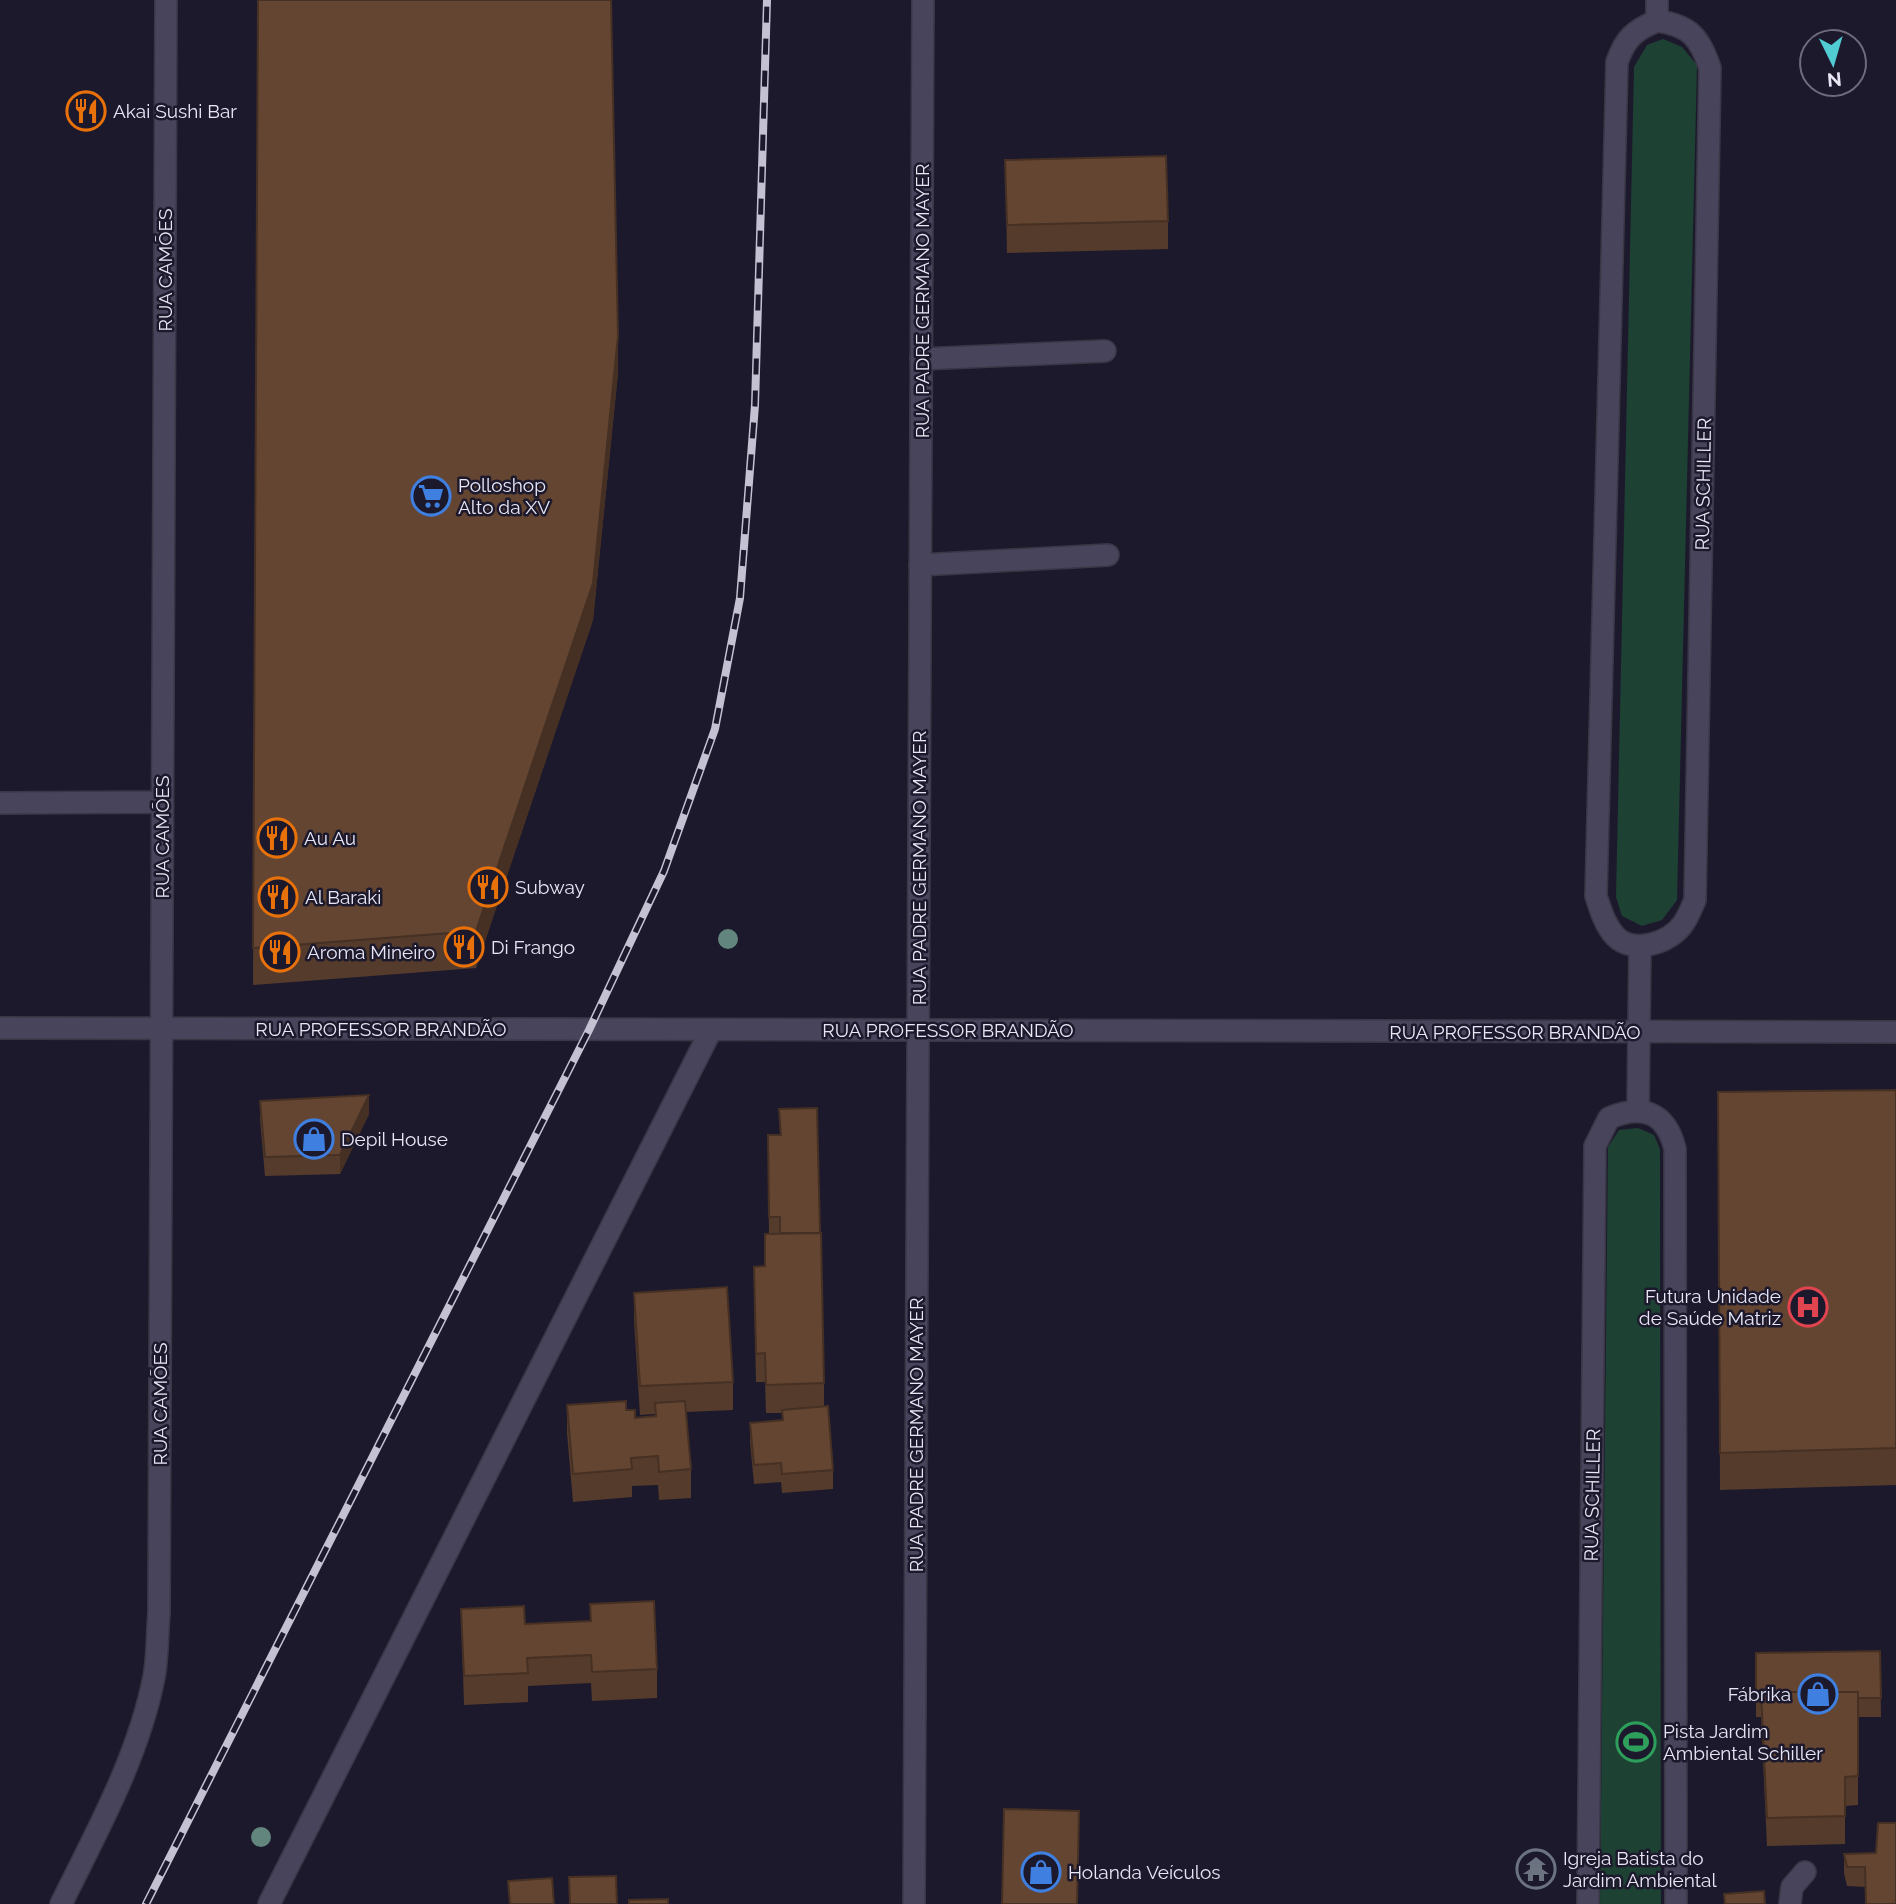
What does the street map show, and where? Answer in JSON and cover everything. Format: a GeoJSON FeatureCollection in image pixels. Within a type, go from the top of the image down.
{"type":"FeatureCollection","features":[{"type":"Feature","properties":{"kind":"street","name":"RUA CAMÕES"},"geometry":{"type":"LineString","coordinates":[[61,1904],[125,1771],[143,1723],[154,1675],[159,1613],[166,0]]}},
{"type":"Feature","properties":{"kind":"street","name":"RUA PADRE GERMANO MAYER"},"geometry":{"type":"LineString","coordinates":[[914,1904],[923,0]]}},
{"type":"Feature","properties":{"kind":"street","name":"RUA SCHILLER"},"geometry":{"type":"LineString","coordinates":[[1657,11],[1702,43],[1710,68],[1695,900],[1682,926],[1661,942],[1640,946],[1617,938],[1603,919],[1597,897],[1618,62],[1623,45],[1657,11]]}},
{"type":"Feature","properties":{"kind":"street"},"geometry":{"type":"LineString","coordinates":[[921,359],[1105,351]]}},
{"type":"Feature","properties":{"kind":"street"},"geometry":{"type":"LineString","coordinates":[[920,565],[1108,555]]}},
{"type":"Feature","properties":{"kind":"street"},"geometry":{"type":"LineString","coordinates":[[0,803],[162,802]]}},
{"type":"Feature","properties":{"kind":"street"},"geometry":{"type":"LineString","coordinates":[[1640,946],[1638,1111],[1663,1121],[1671,1131],[1675,1149],[1676,1904]]}},
{"type":"Feature","properties":{"kind":"street","name":"RUA PROFESSOR BRANDÃO"},"geometry":{"type":"LineString","coordinates":[[0,1028],[1896,1032]]}},
{"type":"Feature","properties":{"kind":"street"},"geometry":{"type":"LineString","coordinates":[[269,1904],[711,1030]]}},
{"type":"Feature","properties":{"kind":"street","name":"RUA SCHILLER"},"geometry":{"type":"LineString","coordinates":[[1588,1904],[1595,1146],[1609,1118],[1624,1112],[1638,1111]]}},
{"type":"Feature","properties":{"kind":"street"},"geometry":{"type":"LineString","coordinates":[[1790,1904],[1792,1886],[1805,1872]]}},
{"type":"Feature","properties":{"kind":"green space"},"geometry":{"type":"Polygon","coordinates":[[[1663,39],[1682,47],[1697,65],[1677,900],[1662,920],[1642,926],[1622,916],[1616,897],[1634,67],[1647,45],[1663,39]]]}},
{"type":"Feature","properties":{"kind":"green space"},"geometry":{"type":"Polygon","coordinates":[[[1638,1128],[1654,1135],[1660,1149],[1661,1904],[1600,1904],[1608,1147],[1619,1130],[1638,1128]]]}},
{"type":"Feature","properties":{"kind":"building","name":"Polloshop Alto da XV"},"geometry":{"type":"Polygon","coordinates":[[[258,0],[611,0],[618,336],[593,583],[476,931],[253,948],[258,0]]]}},
{"type":"Feature","properties":{"kind":"building"},"geometry":{"type":"Polygon","coordinates":[[[1166,156],[1168,221],[1007,225],[1005,160],[1166,156]]]}},
{"type":"Feature","properties":{"kind":"building","name":"Futura Unidade de Saúde Matriz"},"geometry":{"type":"Polygon","coordinates":[[[1896,1090],[1896,1448],[1720,1453],[1718,1092],[1896,1090]]]}},
{"type":"Feature","properties":{"kind":"building"},"geometry":{"type":"Polygon","coordinates":[[[369,1095],[340,1155],[265,1157],[260,1101],[369,1095]]]}},
{"type":"Feature","properties":{"kind":"building"},"geometry":{"type":"Polygon","coordinates":[[[817,1108],[820,1233],[780,1233],[780,1217],[769,1217],[768,1135],[781,1135],[779,1109],[817,1108]]]}},
{"type":"Feature","properties":{"kind":"building"},"geometry":{"type":"Polygon","coordinates":[[[821,1233],[824,1383],[766,1385],[765,1353],[756,1354],[754,1267],[765,1266],[765,1234],[821,1233]]]}},
{"type":"Feature","properties":{"kind":"building"},"geometry":{"type":"Polygon","coordinates":[[[727,1287],[733,1382],[640,1386],[634,1293],[727,1287]]]}},
{"type":"Feature","properties":{"kind":"building"},"geometry":{"type":"Polygon","coordinates":[[[626,1401],[626,1410],[635,1410],[635,1418],[656,1416],[655,1403],[685,1401],[691,1469],[659,1472],[658,1456],[631,1458],[632,1469],[573,1474],[567,1405],[626,1401]]]}},
{"type":"Feature","properties":{"kind":"building"},"geometry":{"type":"Polygon","coordinates":[[[828,1406],[833,1470],[782,1474],[781,1463],[754,1465],[750,1423],[783,1420],[782,1410],[828,1406]]]}},
{"type":"Feature","properties":{"kind":"building"},"geometry":{"type":"Polygon","coordinates":[[[654,1601],[657,1669],[592,1672],[591,1655],[527,1658],[528,1673],[464,1676],[461,1609],[524,1606],[525,1624],[591,1621],[590,1604],[654,1601]]]}},
{"type":"Feature","properties":{"kind":"building"},"geometry":{"type":"Polygon","coordinates":[[[1880,1651],[1881,1698],[1858,1698],[1858,1692],[1761,1692],[1762,1697],[1756,1697],[1756,1653],[1880,1651]]]}},
{"type":"Feature","properties":{"kind":"building"},"geometry":{"type":"Polygon","coordinates":[[[1761,1692],[1858,1692],[1858,1776],[1845,1777],[1845,1816],[1767,1818],[1761,1692]]]}},
{"type":"Feature","properties":{"kind":"building","name":"Holanda Veículos"},"geometry":{"type":"Polygon","coordinates":[[[1004,1809],[1079,1811],[1077,1904],[1002,1904],[1004,1809]]]}},
{"type":"Feature","properties":{"kind":"building"},"geometry":{"type":"Polygon","coordinates":[[[1878,1823],[1896,1823],[1896,1904],[1866,1904],[1865,1867],[1847,1867],[1844,1854],[1876,1853],[1878,1823]]]}},
{"type":"Feature","properties":{"kind":"building"},"geometry":{"type":"Polygon","coordinates":[[[616,1876],[617,1904],[570,1904],[569,1877],[616,1876]]]}},
{"type":"Feature","properties":{"kind":"building"},"geometry":{"type":"Polygon","coordinates":[[[552,1878],[554,1904],[510,1904],[508,1881],[552,1878]]]}},
{"type":"Feature","properties":{"kind":"building"},"geometry":{"type":"Polygon","coordinates":[[[1764,1891],[1765,1904],[1725,1904],[1724,1894],[1764,1891]]]}},
{"type":"Feature","properties":{"kind":"building"},"geometry":{"type":"Polygon","coordinates":[[[668,1899],[668,1904],[629,1904],[629,1900],[668,1899]]]}},
{"type":"Feature","properties":{"kind":"railway"},"geometry":{"type":"LineString","coordinates":[[146,1904],[589,1030],[664,871],[715,729],[740,598],[755,405],[767,0]]}},
{"type":"Feature","properties":{"kind":"place","name":"Akai Sushi Bar"},"geometry":{"type":"Point","coordinates":[86,111]}},
{"type":"Feature","properties":{"kind":"place","name":"Polloshop Alto da XV"},"geometry":{"type":"Point","coordinates":[431,496]}},
{"type":"Feature","properties":{"kind":"place","name":"Au Au"},"geometry":{"type":"Point","coordinates":[277,838]}},
{"type":"Feature","properties":{"kind":"place","name":"Subway"},"geometry":{"type":"Point","coordinates":[488,887]}},
{"type":"Feature","properties":{"kind":"place","name":"Al Baraki"},"geometry":{"type":"Point","coordinates":[278,897]}},
{"type":"Feature","properties":{"kind":"place","name":"Di Frango"},"geometry":{"type":"Point","coordinates":[464,947]}},
{"type":"Feature","properties":{"kind":"place","name":"Aroma Mineiro"},"geometry":{"type":"Point","coordinates":[280,952]}},
{"type":"Feature","properties":{"kind":"place","name":"Depil House"},"geometry":{"type":"Point","coordinates":[314,1139]}},
{"type":"Feature","properties":{"kind":"place","name":"Futura Unidade de Saúde Matriz"},"geometry":{"type":"Point","coordinates":[1808,1307]}},
{"type":"Feature","properties":{"kind":"place","name":"Fábrika"},"geometry":{"type":"Point","coordinates":[1818,1694]}},
{"type":"Feature","properties":{"kind":"place","name":"Pista Jardim Ambiental Schiller"},"geometry":{"type":"Point","coordinates":[1636,1742]}},
{"type":"Feature","properties":{"kind":"place","name":"Igreja Batista do Jardim Ambiental"},"geometry":{"type":"Point","coordinates":[1536,1869]}},
{"type":"Feature","properties":{"kind":"place","name":"Holanda Veículos"},"geometry":{"type":"Point","coordinates":[1041,1872]}}]}
